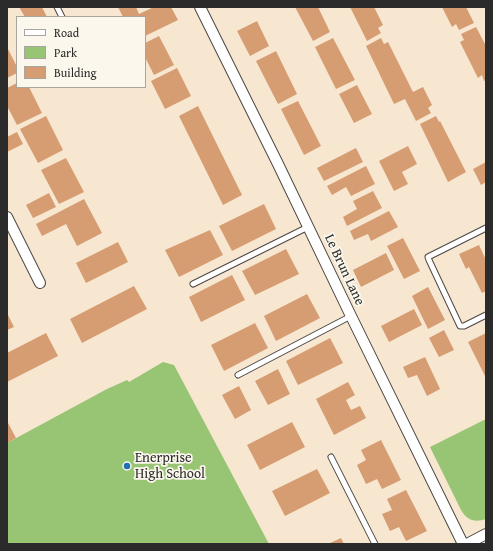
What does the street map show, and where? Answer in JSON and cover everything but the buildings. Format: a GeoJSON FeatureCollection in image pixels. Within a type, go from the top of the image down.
{"type":"FeatureCollection","features":[{"type":"Feature","properties":{"kind":"street","name":"Le Brun Lane"},"geometry":{"type":"LineString","coordinates":[[200,7],[463,544]]}},
{"type":"Feature","properties":{"kind":"street"},"geometry":{"type":"LineString","coordinates":[[7,217],[40,283]]}},
{"type":"Feature","properties":{"kind":"street"},"geometry":{"type":"LineString","coordinates":[[467,544],[486,534]]}},
{"type":"Feature","properties":{"kind":"lane"},"geometry":{"type":"LineString","coordinates":[[57,7],[62,16]]}},
{"type":"Feature","properties":{"kind":"lane"},"geometry":{"type":"LineString","coordinates":[[193,284],[308,227]]}},
{"type":"Feature","properties":{"kind":"lane"},"geometry":{"type":"LineString","coordinates":[[486,228],[428,257],[460,326],[464,326],[486,315]]}},
{"type":"Feature","properties":{"kind":"lane"},"geometry":{"type":"LineString","coordinates":[[238,375],[351,316]]}},
{"type":"Feature","properties":{"kind":"lane"},"geometry":{"type":"LineString","coordinates":[[331,457],[375,544]]}},
{"type":"Feature","properties":{"kind":"green space","name":"Enerprise High School"},"geometry":{"type":"Polygon","coordinates":[[[163,362],[174,365],[269,544],[7,544],[7,443],[107,389],[127,380],[129,382],[163,362]]]}},
{"type":"Feature","properties":{"kind":"green space"},"geometry":{"type":"Polygon","coordinates":[[[486,419],[486,519],[474,521],[468,518],[461,510],[430,447],[486,419]]]}},
{"type":"Feature","properties":{"kind":"place","name":"Enerprise High School"},"geometry":{"type":"Point","coordinates":[127,466]}}]}
